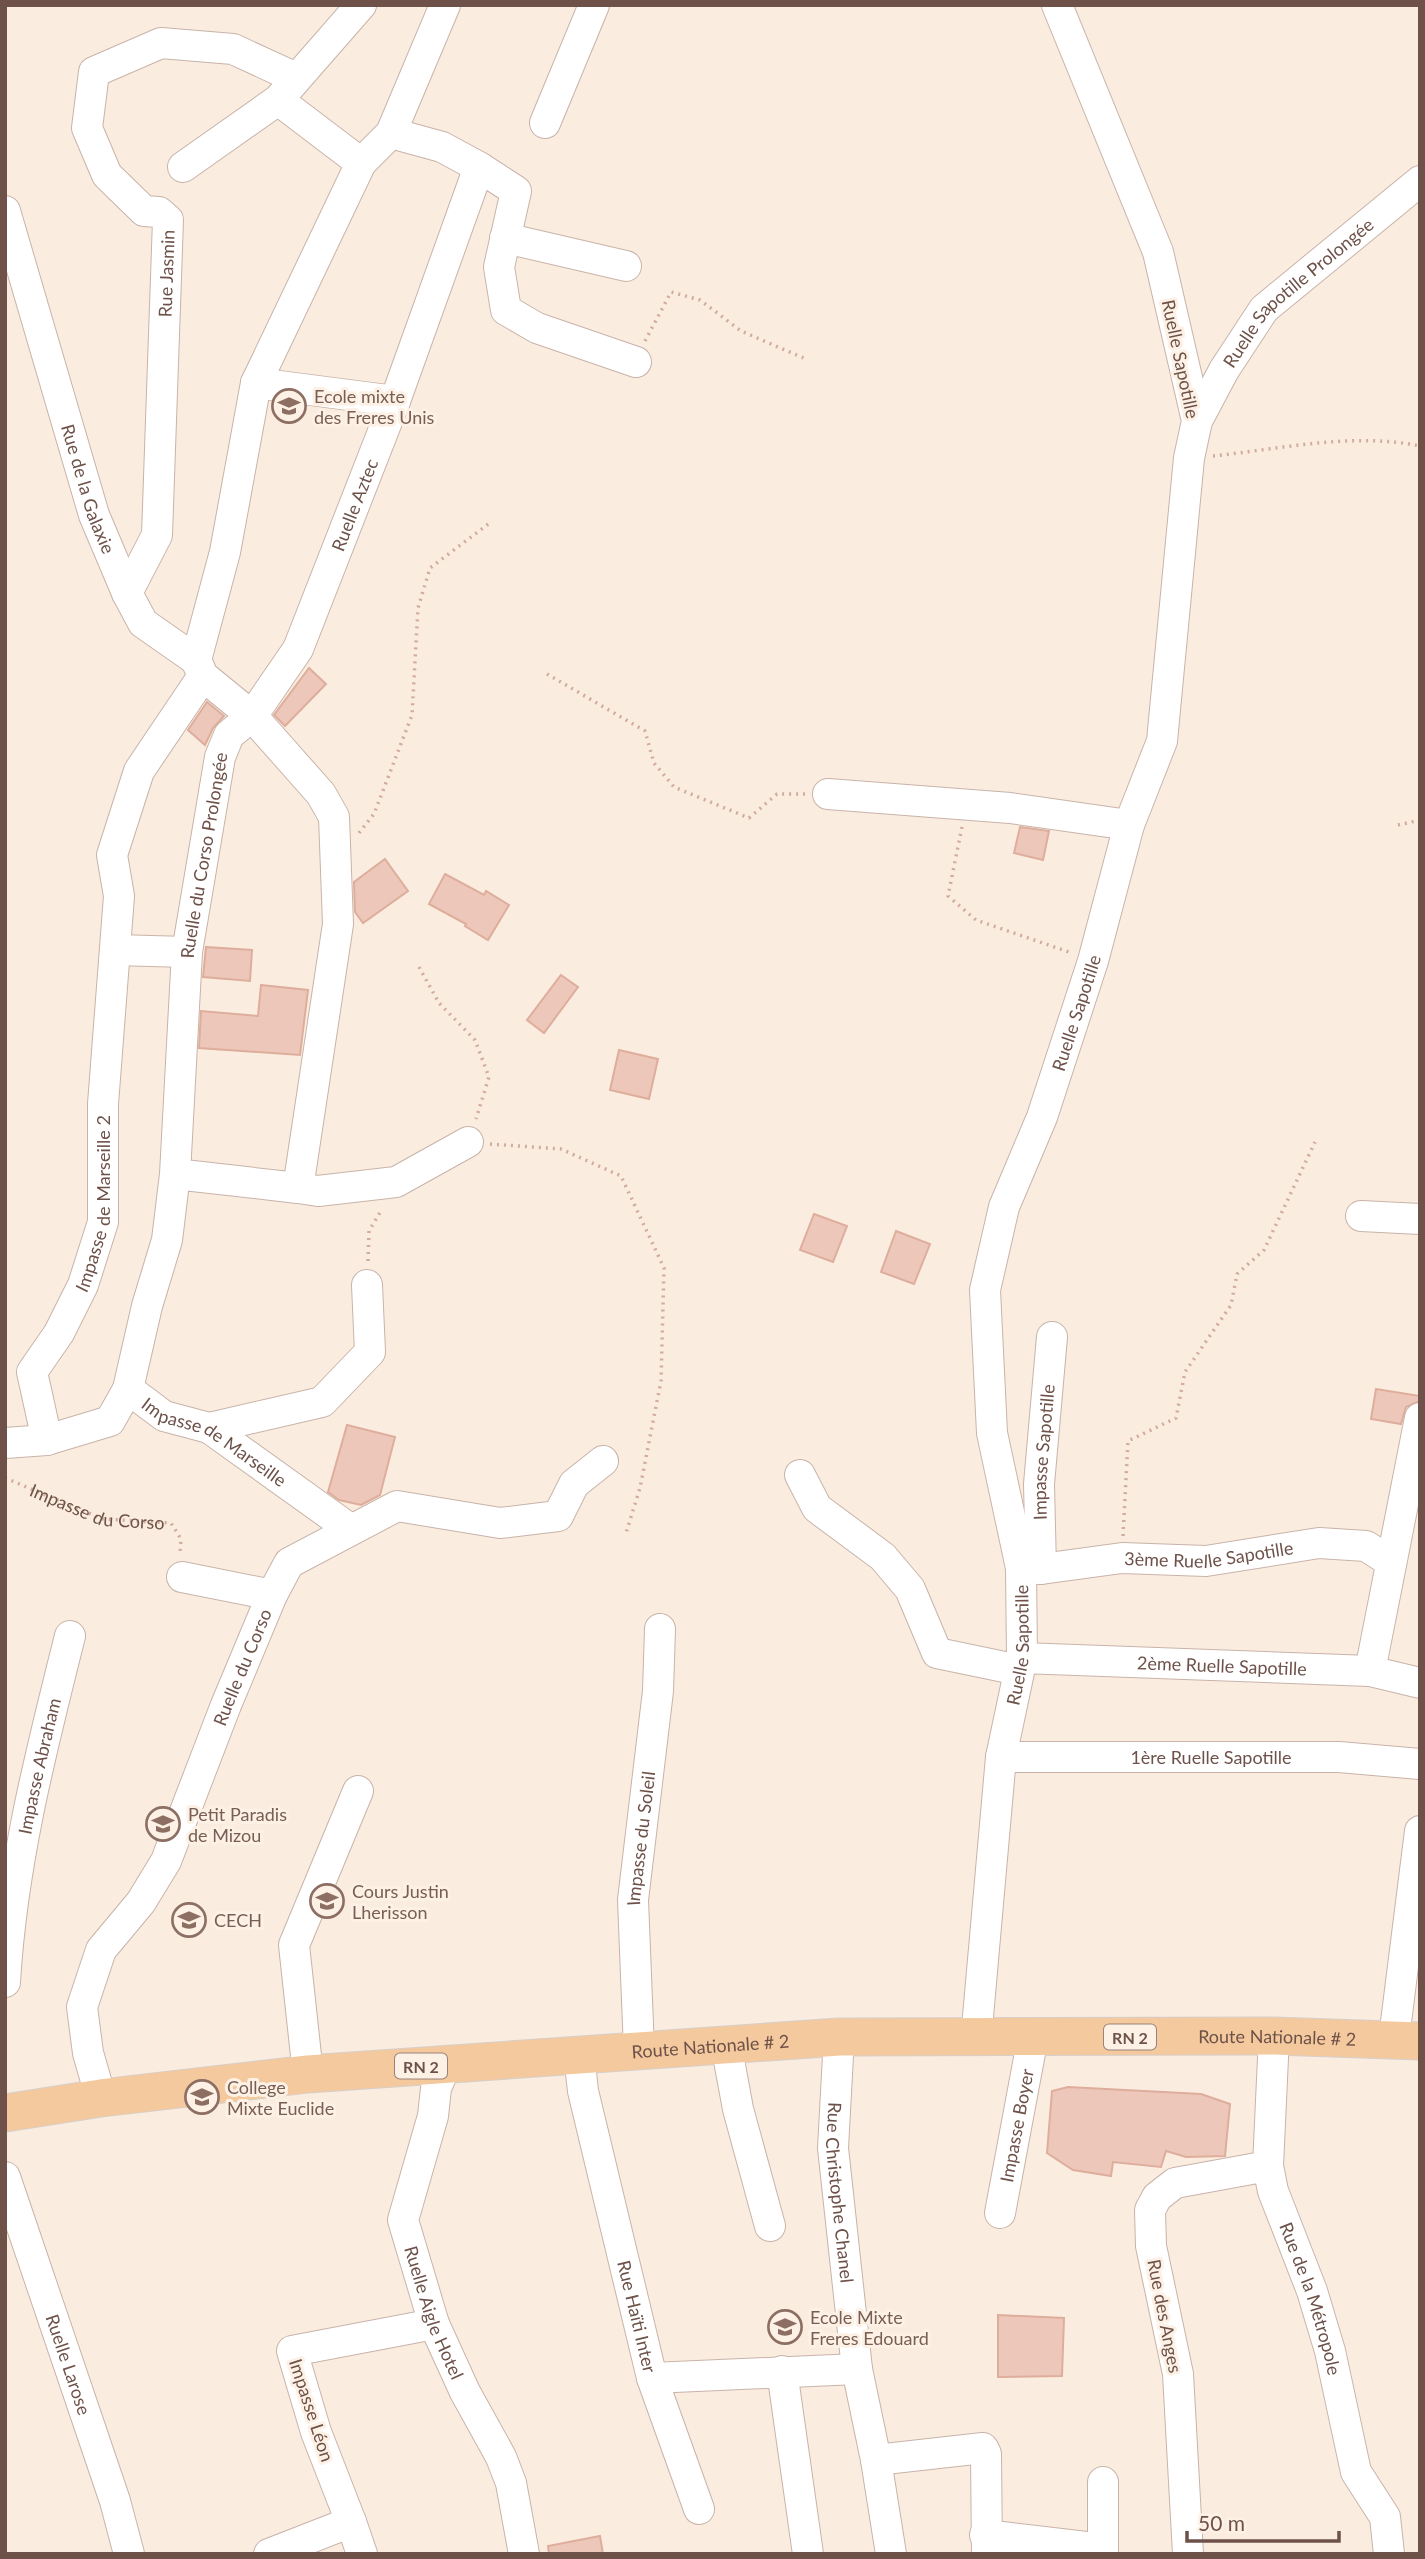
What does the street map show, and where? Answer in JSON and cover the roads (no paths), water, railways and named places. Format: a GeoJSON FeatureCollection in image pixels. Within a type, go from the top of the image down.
{"type":"FeatureCollection","features":[{"type":"Feature","properties":{"kind":"main road","name":"Route Nationale # 2"},"geometry":{"type":"LineString","coordinates":[[5,2113],[101,2098],[307,2074],[839,2037],[976,2039],[1274,2036],[1407,2040]]}},
{"type":"Feature","properties":{"kind":"street"},"geometry":{"type":"LineString","coordinates":[[183,167],[287,89],[361,5]]}},
{"type":"Feature","properties":{"kind":"street"},"geometry":{"type":"LineString","coordinates":[[445,5],[391,133],[442,146],[516,191],[499,267],[506,310],[537,328],[636,362]]}},
{"type":"Feature","properties":{"kind":"street"},"geometry":{"type":"LineString","coordinates":[[545,123],[594,5]]}},
{"type":"Feature","properties":{"kind":"street","name":"Ruelle Sapotille"},"geometry":{"type":"LineString","coordinates":[[976,2039],[1001,1757],[1020,1664],[1031,1568],[992,1433],[985,1290],[1004,1207],[1042,1117],[1093,961],[1129,825],[1162,741],[1189,458],[1197,421],[1158,252],[1057,5]]}},
{"type":"Feature","properties":{"kind":"street","name":"Rue Jasmin"},"geometry":{"type":"LineString","coordinates":[[127,593],[158,536],[168,220],[159,212],[144,211],[107,174],[87,128],[94,72],[161,43],[233,49],[287,89]]}},
{"type":"Feature","properties":{"kind":"street"},"geometry":{"type":"LineString","coordinates":[[287,89],[361,163]]}},
{"type":"Feature","properties":{"kind":"street","name":"Impasse de Marseille 2"},"geometry":{"type":"LineString","coordinates":[[47,1440],[32,1372],[59,1333],[83,1285],[103,1222],[103,1104],[119,896],[112,855],[139,771],[200,668],[225,552],[256,383],[361,163],[391,133]]}},
{"type":"Feature","properties":{"kind":"street","name":"Ruelle Aztec"},"geometry":{"type":"LineString","coordinates":[[251,716],[298,649],[395,401],[479,167]]}},
{"type":"Feature","properties":{"kind":"street","name":"Ruelle Sapotille Prolongée"},"geometry":{"type":"LineString","coordinates":[[1197,421],[1224,370],[1264,309],[1420,181]]}},
{"type":"Feature","properties":{"kind":"street","name":"Rue de la Galaxie"},"geometry":{"type":"LineString","coordinates":[[5,211],[94,515],[127,593],[143,623],[200,668],[251,716]]}},
{"type":"Feature","properties":{"kind":"street"},"geometry":{"type":"LineString","coordinates":[[505,237],[625,266]]}},
{"type":"Feature","properties":{"kind":"street"},"geometry":{"type":"LineString","coordinates":[[256,383],[395,401]]}},
{"type":"Feature","properties":{"kind":"street"},"geometry":{"type":"LineString","coordinates":[[251,716],[321,793],[334,817],[338,924],[298,1188]]}},
{"type":"Feature","properties":{"kind":"street","name":"Ruelle du Corso Prolongée"},"geometry":{"type":"LineString","coordinates":[[128,1389],[147,1306],[167,1240],[175,1174],[187,952],[220,757],[229,736],[251,716]]}},
{"type":"Feature","properties":{"kind":"street"},"geometry":{"type":"LineString","coordinates":[[828,794],[967,804],[1129,825]]}},
{"type":"Feature","properties":{"kind":"street"},"geometry":{"type":"LineString","coordinates":[[115,950],[187,952]]}},
{"type":"Feature","properties":{"kind":"street"},"geometry":{"type":"LineString","coordinates":[[175,1174],[318,1191],[396,1182],[468,1142]]}},
{"type":"Feature","properties":{"kind":"street"},"geometry":{"type":"LineString","coordinates":[[1361,1216],[1420,1219]]}},
{"type":"Feature","properties":{"kind":"street"},"geometry":{"type":"LineString","coordinates":[[209,1428],[322,1402],[370,1352],[367,1285]]}},
{"type":"Feature","properties":{"kind":"street","name":"Impasse Sapotille"},"geometry":{"type":"LineString","coordinates":[[1031,1568],[1052,1337]]}},
{"type":"Feature","properties":{"kind":"street","name":"Impasse de Marseille"},"geometry":{"type":"LineString","coordinates":[[5,1444],[47,1440],[110,1422],[128,1389],[164,1416],[209,1428],[350,1529]]}},
{"type":"Feature","properties":{"kind":"street"},"geometry":{"type":"LineString","coordinates":[[1370,1671],[1420,1418]]}},
{"type":"Feature","properties":{"kind":"street","name":"Ruelle du Corso"},"geometry":{"type":"LineString","coordinates":[[101,2098],[88,2053],[82,2007],[101,1950],[141,1902],[166,1861],[271,1595],[289,1563],[397,1506],[500,1522],[558,1516],[574,1484],[603,1461]]}},
{"type":"Feature","properties":{"kind":"street","name":"2ème Ruelle Sapotille"},"geometry":{"type":"LineString","coordinates":[[800,1475],[817,1508],[883,1557],[910,1589],[937,1653],[1020,1664],[1370,1671],[1420,1683]]}},
{"type":"Feature","properties":{"kind":"street","name":"3ème Ruelle Sapotille"},"geometry":{"type":"LineString","coordinates":[[1031,1568],[1122,1558],[1206,1561],[1319,1543],[1366,1546],[1391,1562]]}},
{"type":"Feature","properties":{"kind":"street"},"geometry":{"type":"LineString","coordinates":[[182,1577],[271,1595]]}},
{"type":"Feature","properties":{"kind":"street","name":"Impasse du Soleil"},"geometry":{"type":"LineString","coordinates":[[639,2050],[634,1900],[658,1691],[660,1629]]}},
{"type":"Feature","properties":{"kind":"street","name":"Impasse Abraham"},"geometry":{"type":"LineString","coordinates":[[5,1982],[9,1923],[28,1802],[70,1636]]}},
{"type":"Feature","properties":{"kind":"street","name":"1ère Ruelle Sapotille"},"geometry":{"type":"LineString","coordinates":[[1001,1757],[1339,1757],[1420,1764]]}},
{"type":"Feature","properties":{"kind":"street"},"geometry":{"type":"LineString","coordinates":[[307,2074],[295,1945],[358,1791]]}},
{"type":"Feature","properties":{"kind":"street"},"geometry":{"type":"LineString","coordinates":[[1407,2040],[1420,1831]]}},
{"type":"Feature","properties":{"kind":"street","name":"Rue de la Métropole"},"geometry":{"type":"LineString","coordinates":[[1274,2036],[1268,2166],[1273,2191],[1312,2291],[1330,2351],[1356,2472],[1385,2517],[1389,2554]]}},
{"type":"Feature","properties":{"kind":"street","name":"Rue Christophe Chanel"},"geometry":{"type":"LineString","coordinates":[[839,2037],[833,2148],[857,2369],[876,2460],[891,2554]]}},
{"type":"Feature","properties":{"kind":"street","name":"Impasse Boyer"},"geometry":{"type":"LineString","coordinates":[[1000,2213],[1033,2037]]}},
{"type":"Feature","properties":{"kind":"street"},"geometry":{"type":"LineString","coordinates":[[726,2044],[738,2109],[770,2226]]}},
{"type":"Feature","properties":{"kind":"street","name":"Rue Haïti Inter"},"geometry":{"type":"LineString","coordinates":[[579,2055],[583,2091],[652,2378],[857,2369]]}},
{"type":"Feature","properties":{"kind":"street","name":"Ruelle Aigle Hotel"},"geometry":{"type":"LineString","coordinates":[[446,2065],[436,2088],[433,2116],[403,2220],[434,2324],[465,2392],[501,2457],[511,2483],[524,2554]]}},
{"type":"Feature","properties":{"kind":"street","name":"Rue des Anges"},"geometry":{"type":"LineString","coordinates":[[1188,2554],[1178,2374],[1151,2246],[1150,2210],[1157,2197],[1175,2183],[1268,2166]]}},
{"type":"Feature","properties":{"kind":"street","name":"Ruelle Larose"},"geometry":{"type":"LineString","coordinates":[[5,2177],[115,2501],[129,2554]]}},
{"type":"Feature","properties":{"kind":"street","name":"Impasse Léon"},"geometry":{"type":"LineString","coordinates":[[351,2522],[316,2432],[292,2351],[434,2324]]}},
{"type":"Feature","properties":{"kind":"street"},"geometry":{"type":"LineString","coordinates":[[782,2371],[808,2554]]}},
{"type":"Feature","properties":{"kind":"street"},"geometry":{"type":"LineString","coordinates":[[652,2378],[699,2509]]}},
{"type":"Feature","properties":{"kind":"street"},"geometry":{"type":"LineString","coordinates":[[876,2460],[983,2448],[986,2454],[986,2544],[1103,2551],[1103,2482]]}},
{"type":"Feature","properties":{"kind":"street"},"geometry":{"type":"LineString","coordinates":[[269,2554],[351,2522],[362,2554]]}},
{"type":"Feature","properties":{"kind":"place","name":"Ecole mixte des Freres Unis"},"geometry":{"type":"Point","coordinates":[289,406]}},
{"type":"Feature","properties":{"kind":"place","name":"Petit Paradis de Mizou"},"geometry":{"type":"Point","coordinates":[163,1824]}},
{"type":"Feature","properties":{"kind":"place","name":"Cours Justin Lherisson"},"geometry":{"type":"Point","coordinates":[327,1901]}},
{"type":"Feature","properties":{"kind":"place","name":"CECH"},"geometry":{"type":"Point","coordinates":[189,1920]}},
{"type":"Feature","properties":{"kind":"place","name":"College Mixte Euclide"},"geometry":{"type":"Point","coordinates":[202,2097]}},
{"type":"Feature","properties":{"kind":"place","name":"Ecole Mixte Freres Edouard"},"geometry":{"type":"Point","coordinates":[785,2327]}}]}
